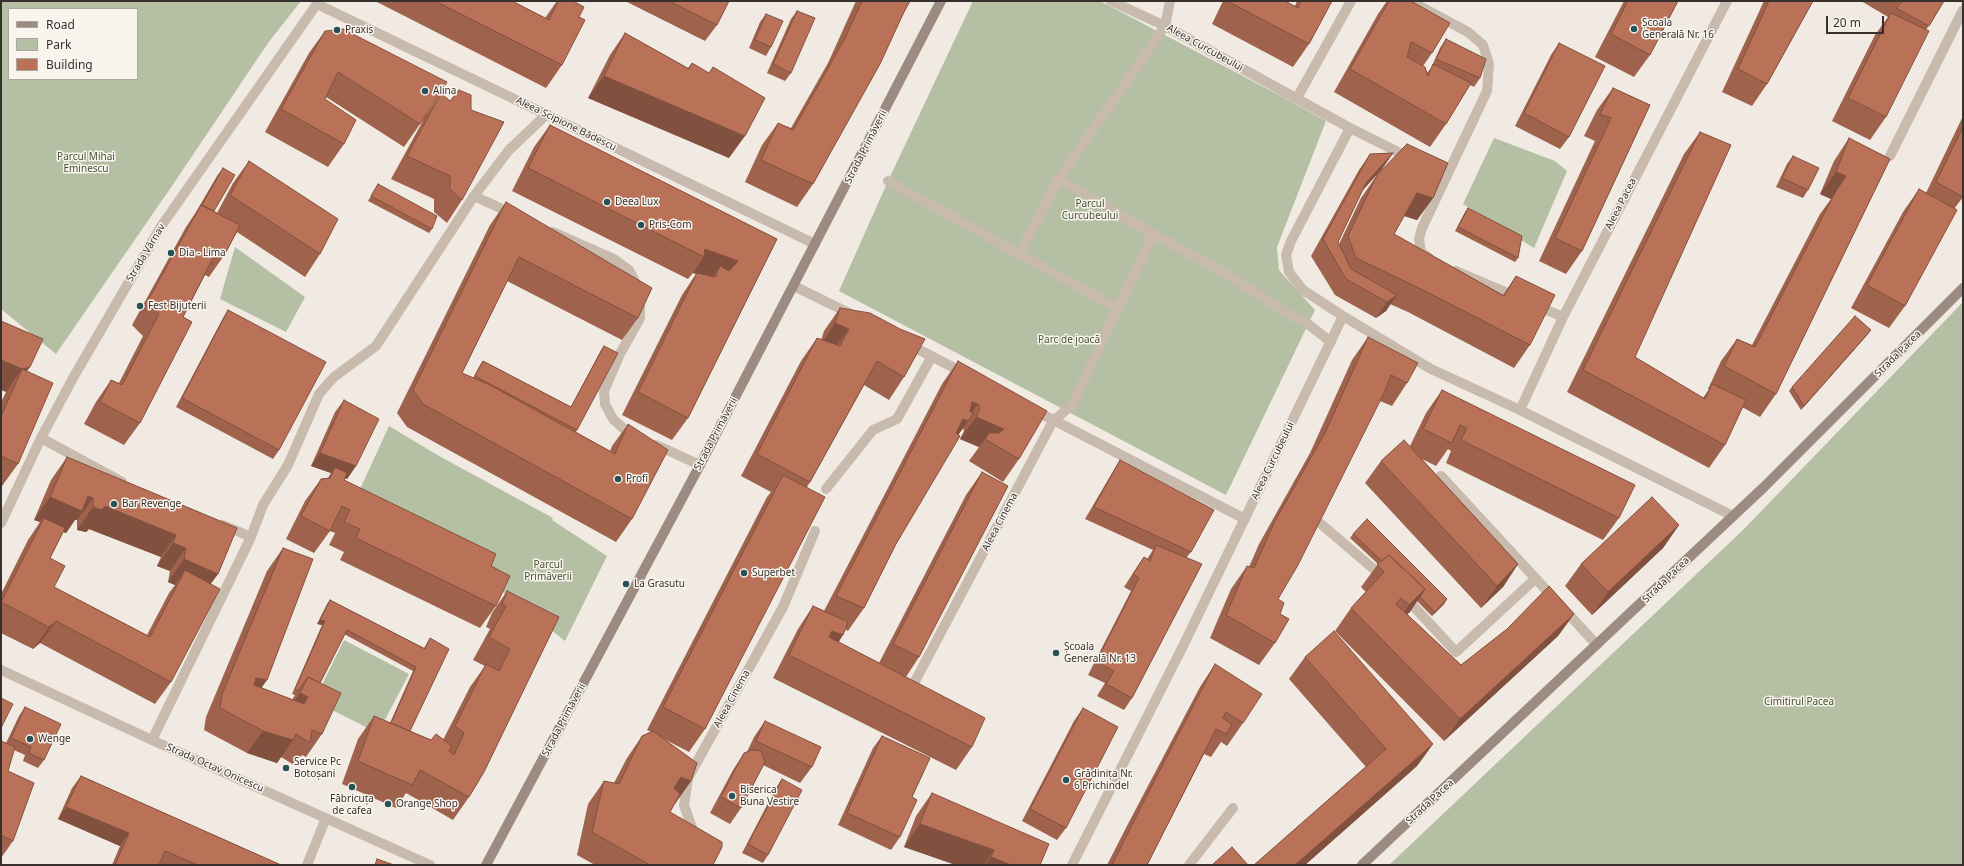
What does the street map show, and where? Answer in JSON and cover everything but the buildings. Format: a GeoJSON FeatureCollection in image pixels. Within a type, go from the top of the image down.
{"type":"FeatureCollection","features":[{"type":"Feature","properties":{"kind":"main road","name":"Strada Primăverii"},"geometry":{"type":"LineString","coordinates":[[486,865],[700,465],[941,1]]}},
{"type":"Feature","properties":{"kind":"main road","name":"Strada Pacea"},"geometry":{"type":"LineString","coordinates":[[1362,865],[1597,646],[1833,420],[1963,288]]}},
{"type":"Feature","properties":{"kind":"street","name":"Aleea Curcubeului"},"geometry":{"type":"LineString","coordinates":[[1111,1],[1165,26],[1350,128],[1419,162]]}},
{"type":"Feature","properties":{"kind":"street"},"geometry":{"type":"LineString","coordinates":[[1019,253],[1059,180],[1165,26],[1170,1]]}},
{"type":"Feature","properties":{"kind":"street"},"geometry":{"type":"LineString","coordinates":[[1297,98],[1351,1]]}},
{"type":"Feature","properties":{"kind":"street"},"geometry":{"type":"LineString","coordinates":[[1410,1],[1468,32],[1483,46],[1489,64],[1487,91],[1443,173],[1422,228],[1419,239],[1421,252],[1443,265],[1563,317]]}},
{"type":"Feature","properties":{"kind":"street","name":"Aleea Pacea"},"geometry":{"type":"LineString","coordinates":[[1520,410],[1563,317],[1727,1]]}},
{"type":"Feature","properties":{"kind":"street","name":"Aleea Scipione Bădescu"},"geometry":{"type":"LineString","coordinates":[[318,3],[815,244]]}},
{"type":"Feature","properties":{"kind":"street","name":"Strada Vârnav"},"geometry":{"type":"LineString","coordinates":[[1,523],[41,438],[90,347],[162,225],[318,3]]}},
{"type":"Feature","properties":{"kind":"street"},"geometry":{"type":"LineString","coordinates":[[1890,156],[1963,10]]}},
{"type":"Feature","properties":{"kind":"street"},"geometry":{"type":"LineString","coordinates":[[152,740],[251,537],[264,505],[288,465],[318,394],[334,377],[376,346],[474,196],[509,150],[547,114]]}},
{"type":"Feature","properties":{"kind":"street"},"geometry":{"type":"LineString","coordinates":[[1350,128],[1291,240],[1286,255],[1289,272],[1303,290],[1343,316],[1432,369],[1520,410],[1733,516]]}},
{"type":"Feature","properties":{"kind":"street"},"geometry":{"type":"LineString","coordinates":[[1059,180],[1153,234],[1213,266],[1297,319],[1304,321],[1331,342]]}},
{"type":"Feature","properties":{"kind":"street"},"geometry":{"type":"LineString","coordinates":[[888,181],[1117,308]]}},
{"type":"Feature","properties":{"kind":"street"},"geometry":{"type":"LineString","coordinates":[[474,196],[523,218]]}},
{"type":"Feature","properties":{"kind":"street"},"geometry":{"type":"LineString","coordinates":[[544,227],[614,259],[629,270],[638,287],[640,318],[620,354],[604,391],[605,404],[613,419],[625,430],[700,465]]}},
{"type":"Feature","properties":{"kind":"street"},"geometry":{"type":"LineString","coordinates":[[1053,421],[1072,405],[1153,234]]}},
{"type":"Feature","properties":{"kind":"street"},"geometry":{"type":"LineString","coordinates":[[794,286],[862,320]]}},
{"type":"Feature","properties":{"kind":"street","name":"Aleea Curcubeului"},"geometry":{"type":"LineString","coordinates":[[1072,865],[1245,519],[1343,316]]}},
{"type":"Feature","properties":{"kind":"street"},"geometry":{"type":"LineString","coordinates":[[897,338],[972,378]]}},
{"type":"Feature","properties":{"kind":"street"},"geometry":{"type":"LineString","coordinates":[[826,489],[873,430],[897,419],[932,356]]}},
{"type":"Feature","properties":{"kind":"street"},"geometry":{"type":"LineString","coordinates":[[1019,403],[1245,519]]}},
{"type":"Feature","properties":{"kind":"street","name":"Aleea Cinema"},"geometry":{"type":"LineString","coordinates":[[913,686],[1053,421]]}},
{"type":"Feature","properties":{"kind":"street"},"geometry":{"type":"LineString","coordinates":[[41,438],[131,486]]}},
{"type":"Feature","properties":{"kind":"street"},"geometry":{"type":"LineString","coordinates":[[1441,476],[1597,646]]}},
{"type":"Feature","properties":{"kind":"street"},"geometry":{"type":"LineString","coordinates":[[216,522],[251,537]]}},
{"type":"Feature","properties":{"kind":"street"},"geometry":{"type":"LineString","coordinates":[[1321,524],[1393,586],[1456,652],[1535,579]]}},
{"type":"Feature","properties":{"kind":"street","name":"Aleea Cinema"},"geometry":{"type":"LineString","coordinates":[[699,842],[687,818],[684,805],[688,778],[783,607],[815,531]]}},
{"type":"Feature","properties":{"kind":"street","name":"Strada Octav Onicescu"},"geometry":{"type":"LineString","coordinates":[[1,670],[152,740],[430,865]]}},
{"type":"Feature","properties":{"kind":"street"},"geometry":{"type":"LineString","coordinates":[[1189,865],[1233,808]]}},
{"type":"Feature","properties":{"kind":"street"},"geometry":{"type":"LineString","coordinates":[[307,865],[326,818]]}},
{"type":"Feature","properties":{"kind":"green space","name":"Parcul Mihai Eminescu"},"geometry":{"type":"Polygon","coordinates":[[[1,1],[301,1],[268,43],[56,354],[1,309],[1,1]]]}},
{"type":"Feature","properties":{"kind":"green space","name":"Parcul Curcubeului"},"geometry":{"type":"Polygon","coordinates":[[[973,1],[1100,1],[1326,121],[1277,247],[1279,270],[1315,310],[1226,495],[839,291],[888,181],[973,1]]]}},
{"type":"Feature","properties":{"kind":"green space"},"geometry":{"type":"Polygon","coordinates":[[[1494,138],[1555,161],[1567,171],[1534,248],[1463,204],[1494,138]]]}},
{"type":"Feature","properties":{"kind":"green space"},"geometry":{"type":"Polygon","coordinates":[[[235,247],[305,297],[286,332],[220,299],[235,247]]]}},
{"type":"Feature","properties":{"kind":"green space","name":"Cimitirul Pacea"},"geometry":{"type":"Polygon","coordinates":[[[1963,302],[1963,865],[1389,865],[1743,530],[1963,302]]]}},
{"type":"Feature","properties":{"kind":"green space","name":"Parcul Primăverii"},"geometry":{"type":"Polygon","coordinates":[[[389,426],[439,456],[553,518],[552,520],[607,556],[565,641],[490,582],[356,498],[389,426]]]}},
{"type":"Feature","properties":{"kind":"green space"},"geometry":{"type":"Polygon","coordinates":[[[344,640],[409,674],[378,733],[314,701],[344,640]]]}},
{"type":"Feature","properties":{"kind":"place","name":"Școala Generală Nr. 16"},"geometry":{"type":"Point","coordinates":[1634,29]}},
{"type":"Feature","properties":{"kind":"place","name":"Praxis"},"geometry":{"type":"Point","coordinates":[337,30]}},
{"type":"Feature","properties":{"kind":"place","name":"Alina"},"geometry":{"type":"Point","coordinates":[425,91]}},
{"type":"Feature","properties":{"kind":"place","name":"Deea Lux"},"geometry":{"type":"Point","coordinates":[607,202]}},
{"type":"Feature","properties":{"kind":"place","name":"Pris-Com"},"geometry":{"type":"Point","coordinates":[641,225]}},
{"type":"Feature","properties":{"kind":"place","name":"Dia - Lima"},"geometry":{"type":"Point","coordinates":[171,253]}},
{"type":"Feature","properties":{"kind":"place","name":"Fest Bijuterii"},"geometry":{"type":"Point","coordinates":[140,306]}},
{"type":"Feature","properties":{"kind":"place","name":"Profi"},"geometry":{"type":"Point","coordinates":[618,479]}},
{"type":"Feature","properties":{"kind":"place","name":"Bar Revenge"},"geometry":{"type":"Point","coordinates":[114,504]}},
{"type":"Feature","properties":{"kind":"place","name":"Superbet"},"geometry":{"type":"Point","coordinates":[744,573]}},
{"type":"Feature","properties":{"kind":"place","name":"La Grasutu"},"geometry":{"type":"Point","coordinates":[626,584]}},
{"type":"Feature","properties":{"kind":"place","name":"Școala Generală Nr. 13"},"geometry":{"type":"Point","coordinates":[1056,653]}},
{"type":"Feature","properties":{"kind":"place","name":"Wenge"},"geometry":{"type":"Point","coordinates":[30,739]}},
{"type":"Feature","properties":{"kind":"place","name":"Service Pc Botoșani"},"geometry":{"type":"Point","coordinates":[286,768]}},
{"type":"Feature","properties":{"kind":"place","name":"Grădinița Nr. 6 Prichindel"},"geometry":{"type":"Point","coordinates":[1066,780]}},
{"type":"Feature","properties":{"kind":"place","name":"Făbricuța de cafea"},"geometry":{"type":"Point","coordinates":[352,787]}},
{"type":"Feature","properties":{"kind":"place","name":"Biserica Buna Vestire"},"geometry":{"type":"Point","coordinates":[732,796]}},
{"type":"Feature","properties":{"kind":"place","name":"Orange Shop"},"geometry":{"type":"Point","coordinates":[388,804]}},
{"type":"Feature","properties":{"kind":"park label","name":"Parc de joacă"},"geometry":{"type":"Point","coordinates":[1069,340]}}]}
